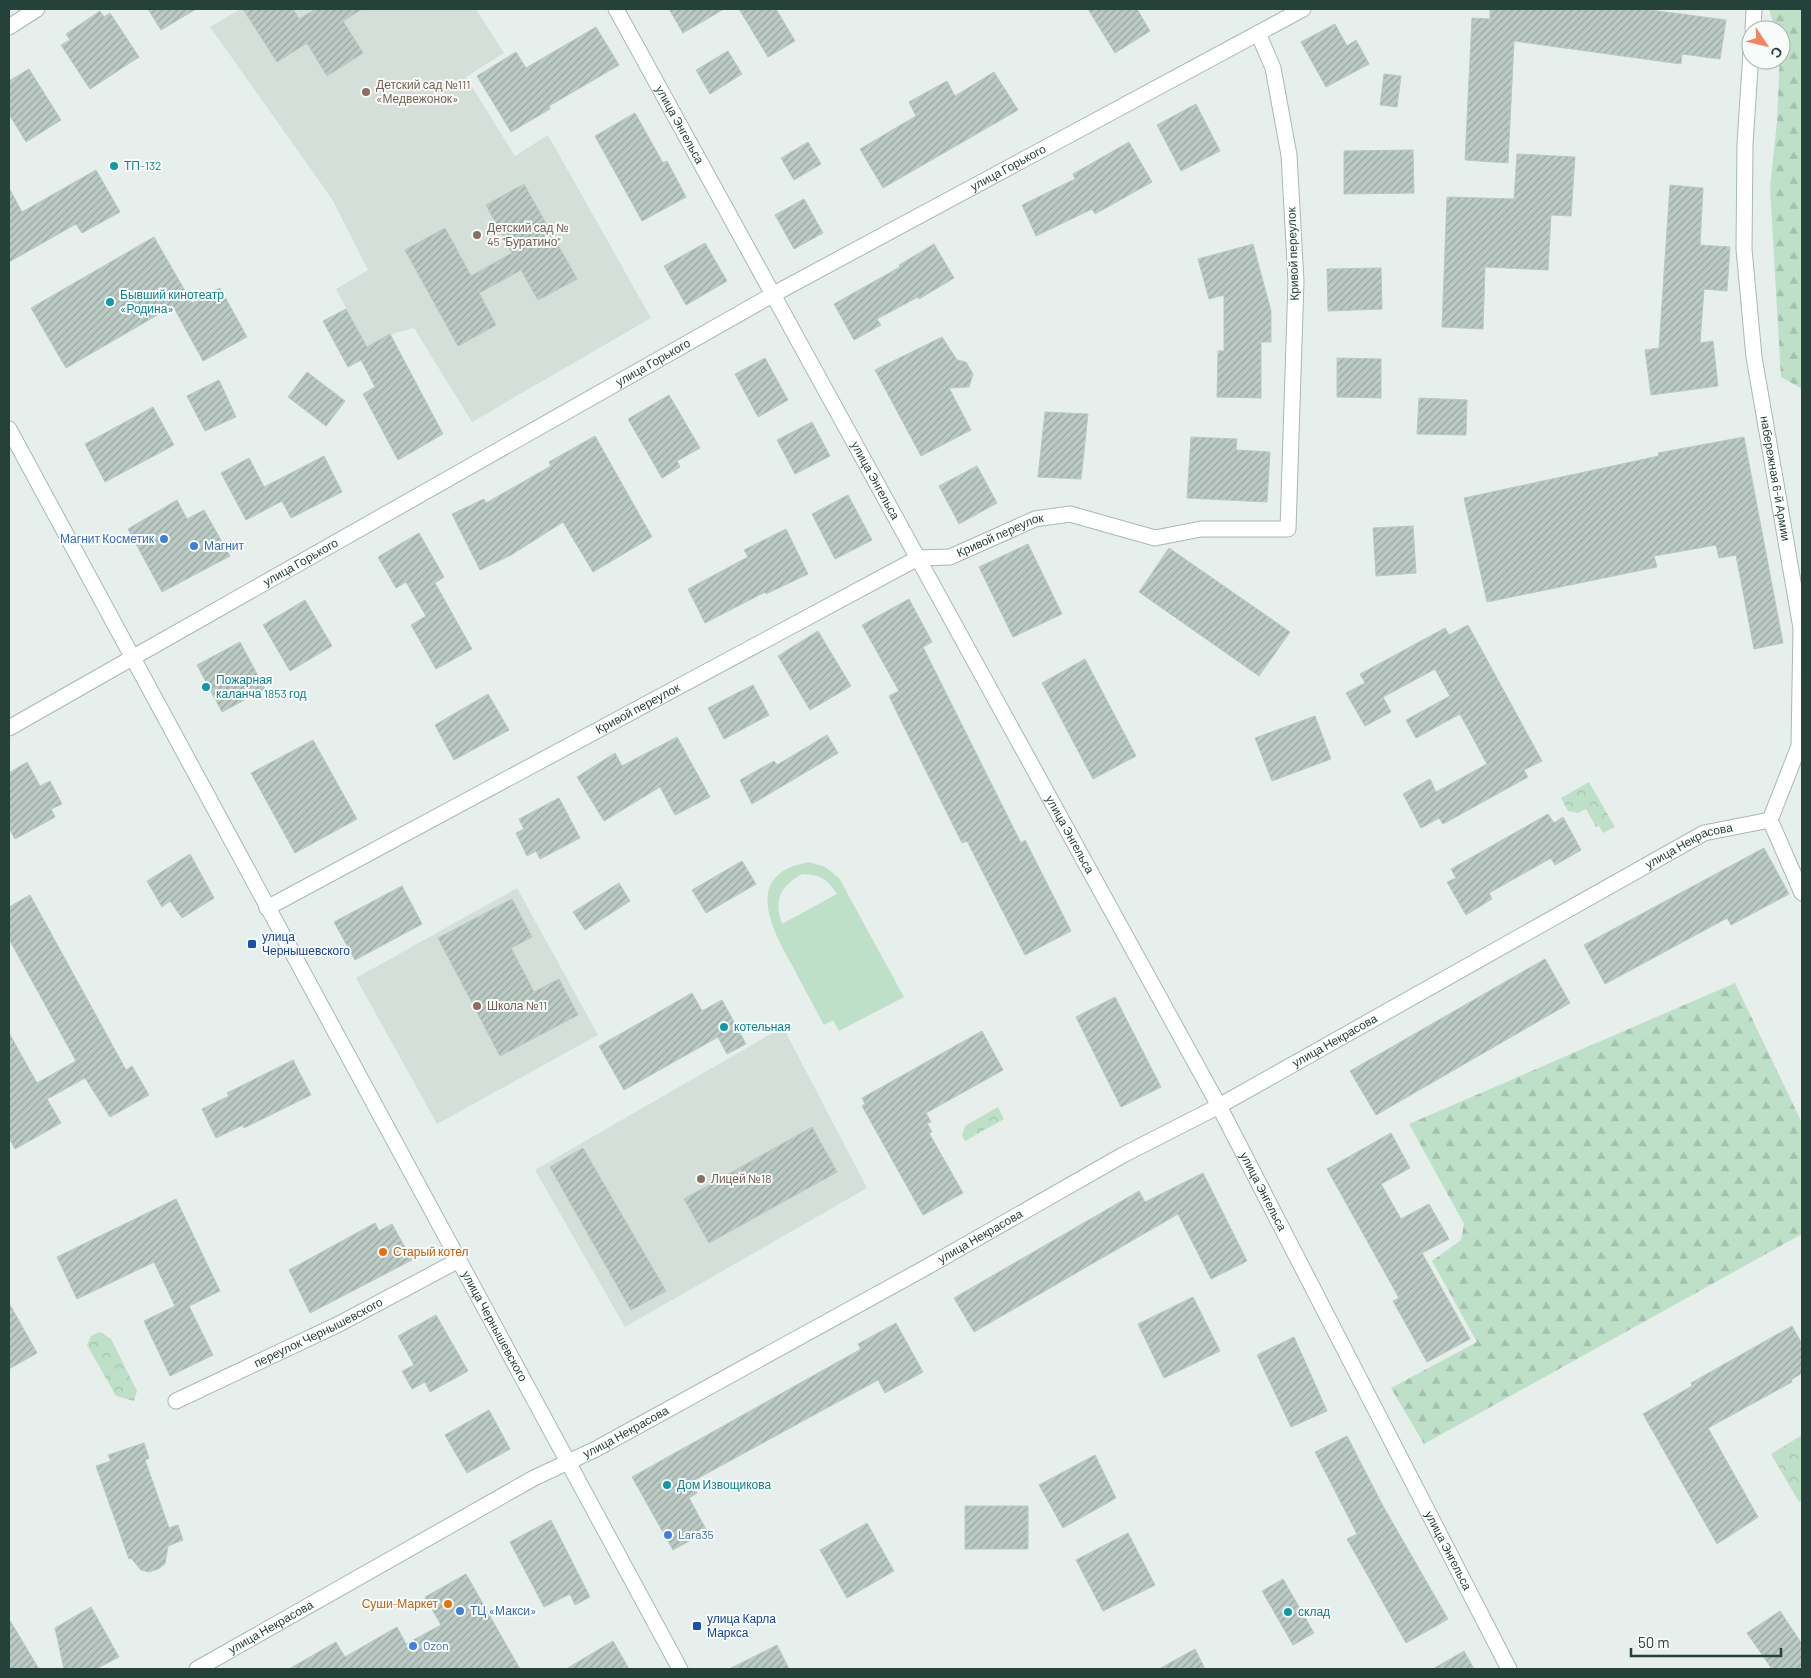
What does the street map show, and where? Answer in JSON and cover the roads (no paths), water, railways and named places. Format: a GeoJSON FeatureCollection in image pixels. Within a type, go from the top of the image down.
{"type":"FeatureCollection","features":[{"type":"Feature","properties":{"kind":"street"},"geometry":{"type":"LineString","coordinates":[[9,27],[37,9]]}},
{"type":"Feature","properties":{"kind":"street","name":"улица Энгельса"},"geometry":{"type":"LineString","coordinates":[[616,9],[1218,1106],[1509,1669]]}},
{"type":"Feature","properties":{"kind":"street","name":"улица Горького"},"geometry":{"type":"LineString","coordinates":[[9,728],[774,294],[1303,9]]}},
{"type":"Feature","properties":{"kind":"street","name":"Кривой переулок"},"geometry":{"type":"LineString","coordinates":[[267,908],[918,558],[950,557],[1035,519],[1070,514],[1155,538],[1201,529],[1288,529],[1296,282],[1289,155],[1273,68],[1258,33]]}},
{"type":"Feature","properties":{"kind":"street","name":"набережная 6-й Армии"},"geometry":{"type":"LineString","coordinates":[[1750,70],[1745,144],[1744,249],[1754,357],[1801,628],[1799,746],[1770,820]]}},
{"type":"Feature","properties":{"kind":"street","name":"улица Чернышевского"},"geometry":{"type":"LineString","coordinates":[[9,430],[457,1261],[680,1669]]}},
{"type":"Feature","properties":{"kind":"street"},"geometry":{"type":"LineString","coordinates":[[1770,820],[1802,893]]}},
{"type":"Feature","properties":{"kind":"street","name":"улица Некрасова"},"geometry":{"type":"LineString","coordinates":[[197,1669],[534,1478],[596,1449],[925,1268],[1123,1155],[1218,1106],[1704,833],[1770,820]]}},
{"type":"Feature","properties":{"kind":"street","name":"переулок Чернышевского"},"geometry":{"type":"LineString","coordinates":[[176,1401],[338,1324],[457,1261]]}},
{"type":"Feature","properties":{"kind":"place","name":"Детский сад №111 «Медвежонок»"},"geometry":{"type":"Point","coordinates":[366,92]}},
{"type":"Feature","properties":{"kind":"place","name":"ТП-132"},"geometry":{"type":"Point","coordinates":[114,166]}},
{"type":"Feature","properties":{"kind":"place","name":"Детский сад № 45 \"Буратино\""},"geometry":{"type":"Point","coordinates":[477,235]}},
{"type":"Feature","properties":{"kind":"place","name":"Бывший кинотеатр «Родина»"},"geometry":{"type":"Point","coordinates":[110,302]}},
{"type":"Feature","properties":{"kind":"place","name":"Магнит Косметик"},"geometry":{"type":"Point","coordinates":[164,539]}},
{"type":"Feature","properties":{"kind":"place","name":"Магнит"},"geometry":{"type":"Point","coordinates":[194,546]}},
{"type":"Feature","properties":{"kind":"place","name":"Пожарная каланча 1853 год"},"geometry":{"type":"Point","coordinates":[206,687]}},
{"type":"Feature","properties":{"kind":"place","name":"улица Чернышевского"},"geometry":{"type":"Point","coordinates":[252,944]}},
{"type":"Feature","properties":{"kind":"place","name":"Школа №11"},"geometry":{"type":"Point","coordinates":[477,1006]}},
{"type":"Feature","properties":{"kind":"place","name":"котельная"},"geometry":{"type":"Point","coordinates":[724,1027]}},
{"type":"Feature","properties":{"kind":"place","name":"Лицей №18"},"geometry":{"type":"Point","coordinates":[701,1179]}},
{"type":"Feature","properties":{"kind":"place","name":"Старый котел"},"geometry":{"type":"Point","coordinates":[383,1252]}},
{"type":"Feature","properties":{"kind":"place","name":"Дом Извощикова"},"geometry":{"type":"Point","coordinates":[667,1485]}},
{"type":"Feature","properties":{"kind":"place","name":"Lara35"},"geometry":{"type":"Point","coordinates":[668,1535]}},
{"type":"Feature","properties":{"kind":"place","name":"Суши-Маркет"},"geometry":{"type":"Point","coordinates":[448,1604]}},
{"type":"Feature","properties":{"kind":"place","name":"ТЦ «Макси»"},"geometry":{"type":"Point","coordinates":[460,1611]}},
{"type":"Feature","properties":{"kind":"place","name":"склад"},"geometry":{"type":"Point","coordinates":[1288,1612]}},
{"type":"Feature","properties":{"kind":"place","name":"улица Карла Маркса"},"geometry":{"type":"Point","coordinates":[697,1626]}},
{"type":"Feature","properties":{"kind":"place","name":"Ozon"},"geometry":{"type":"Point","coordinates":[413,1646]}}]}
